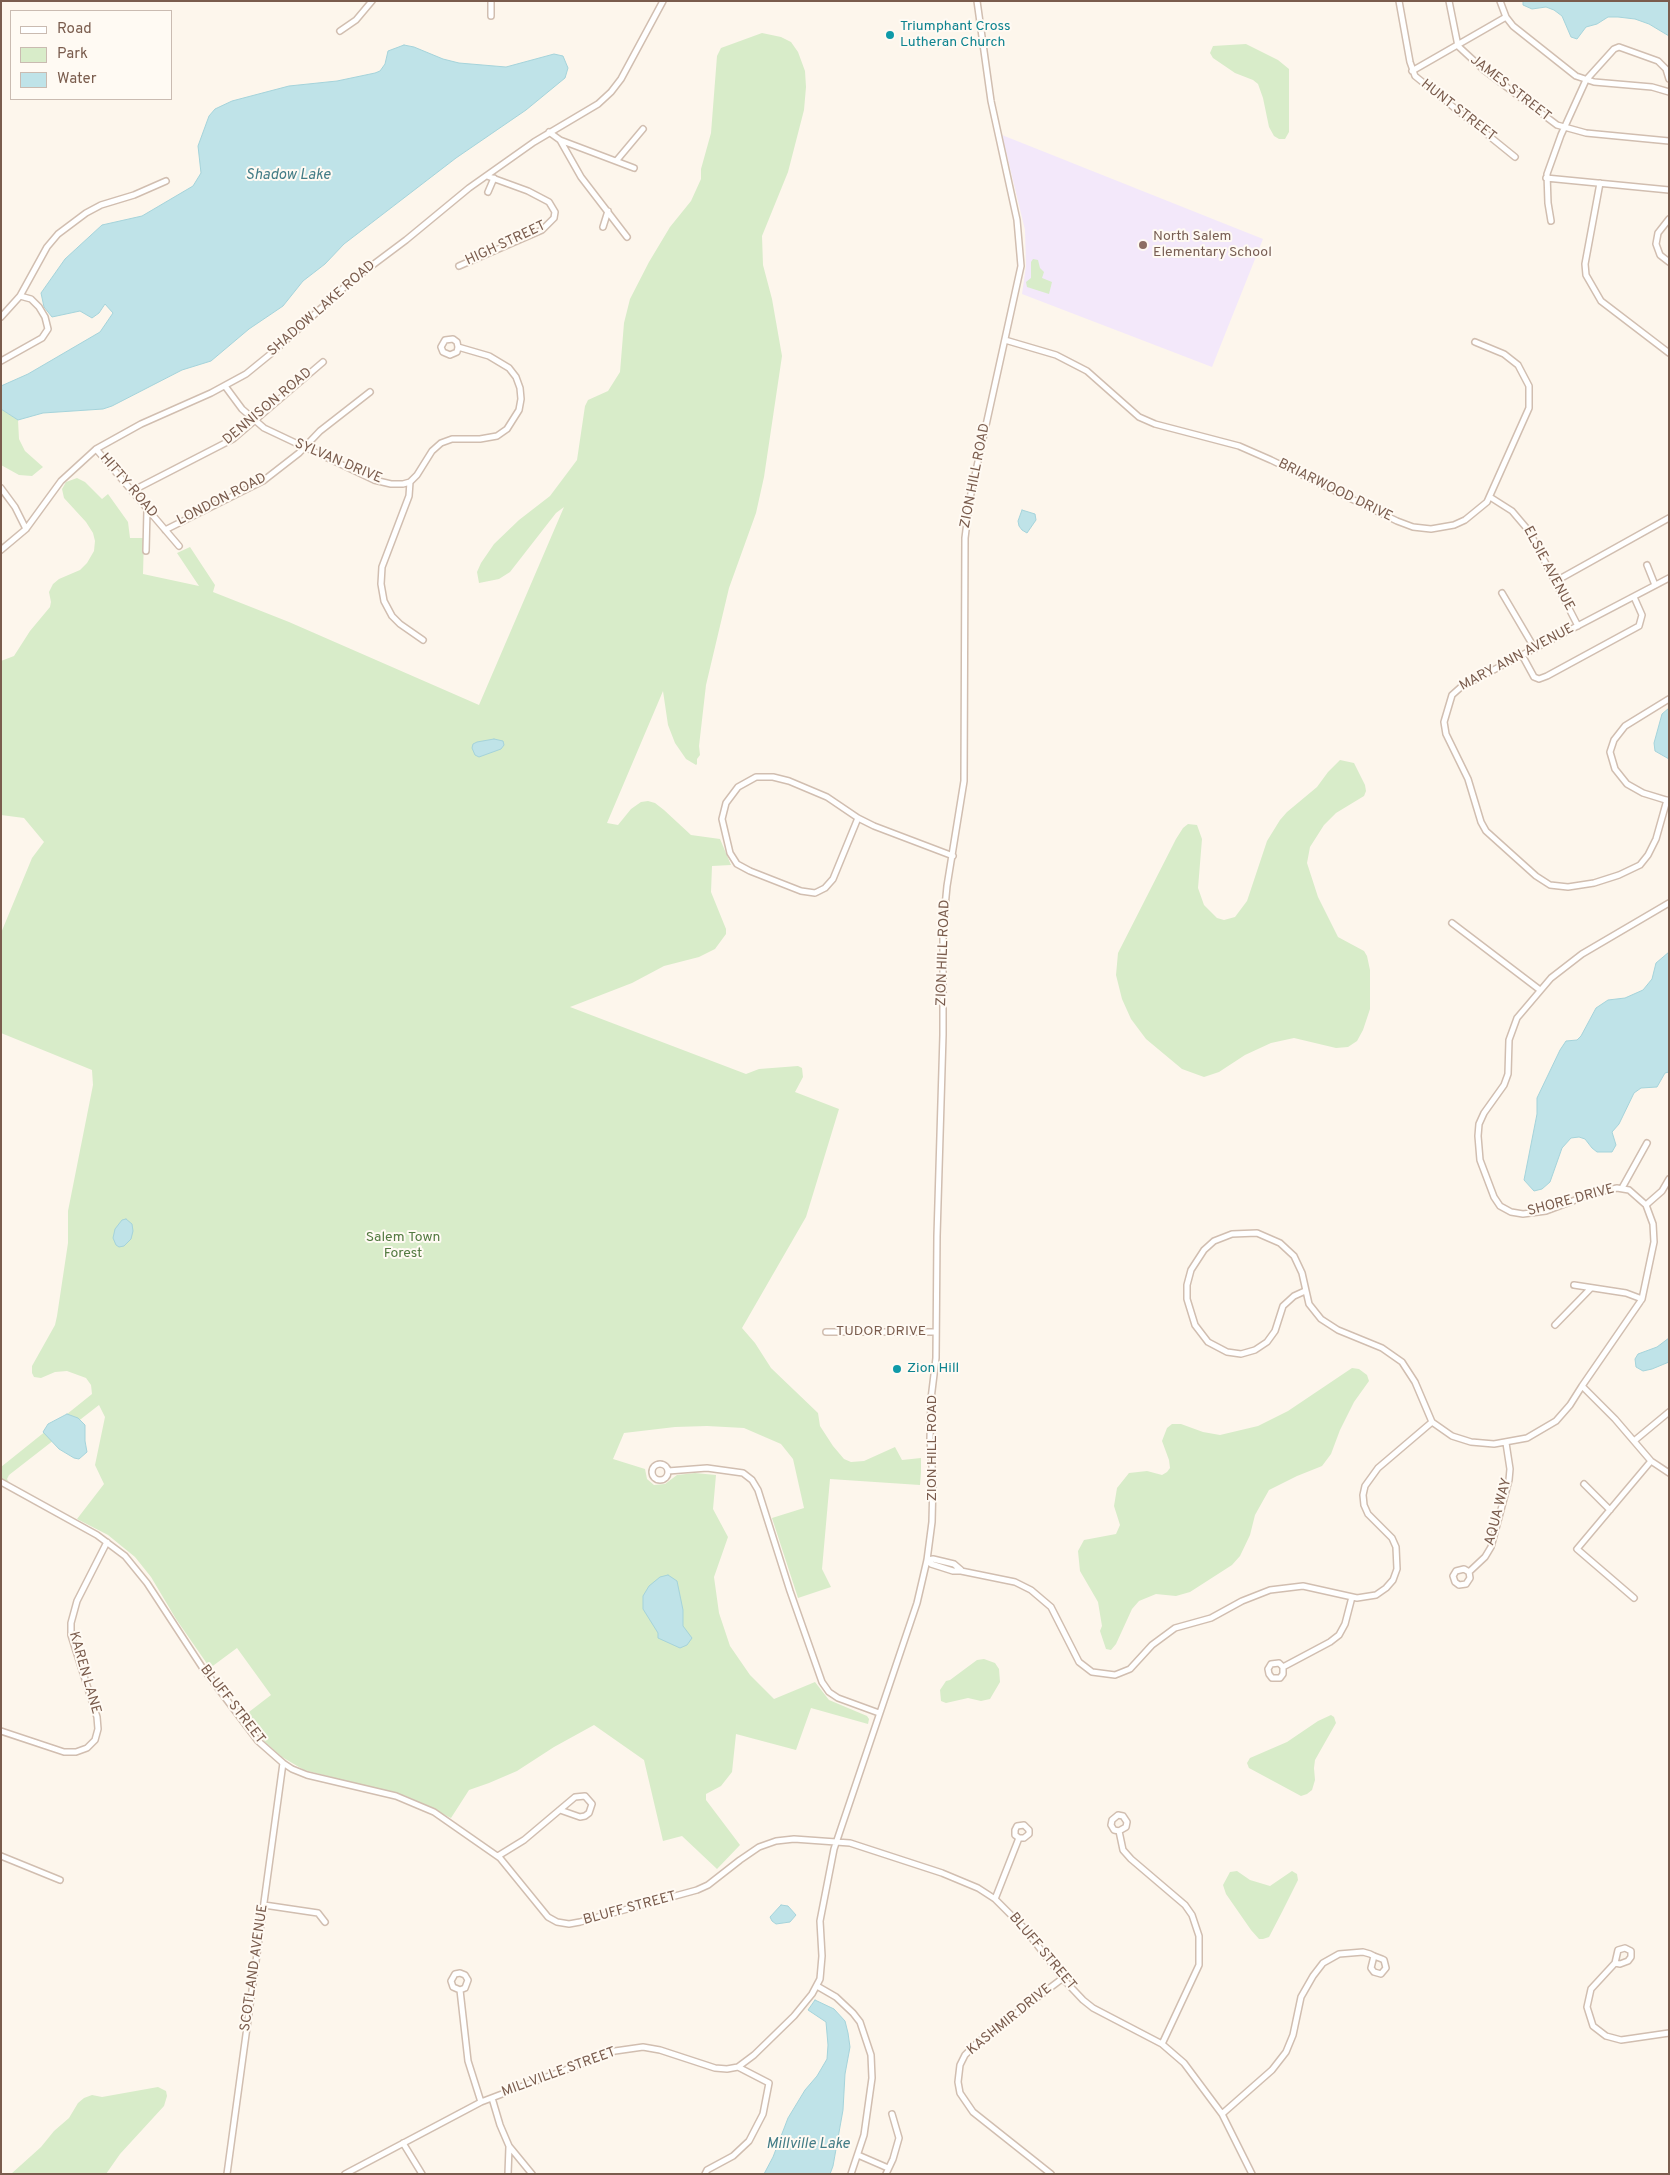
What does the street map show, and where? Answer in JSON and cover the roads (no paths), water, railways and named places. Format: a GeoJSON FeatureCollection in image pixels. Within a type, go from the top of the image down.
{"type":"FeatureCollection","features":[{"type":"Feature","properties":{"kind":"street"},"geometry":{"type":"LineString","coordinates":[[340,31],[356,20],[372,1]]}},
{"type":"Feature","properties":{"kind":"street"},"geometry":{"type":"LineString","coordinates":[[491,1],[491,16]]}},
{"type":"Feature","properties":{"kind":"street","name":"SHADOW LAKE ROAD"},"geometry":{"type":"LineString","coordinates":[[2,547],[26,529],[61,481],[96,449],[141,424],[225,386],[260,363],[364,271],[487,176],[550,132],[580,117],[598,104],[621,79],[663,1]]}},
{"type":"Feature","properties":{"kind":"street","name":"ZION HILL ROAD"},"geometry":{"type":"LineString","coordinates":[[838,1842],[879,1713],[914,1614],[927,1560],[932,1522],[933,1480],[930,1439],[936,1332],[944,1035],[943,928],[964,781],[965,538],[971,490],[1020,266],[1020,240],[1010,180],[991,101],[977,1]]}},
{"type":"Feature","properties":{"kind":"street","name":"HUNT STREET"},"geometry":{"type":"LineString","coordinates":[[1399,1],[1412,71],[1419,80],[1515,157]]}},
{"type":"Feature","properties":{"kind":"street","name":"JAMES STREET"},"geometry":{"type":"LineString","coordinates":[[1449,1],[1458,46],[1544,116],[1564,128],[1586,133],[1669,141]]}},
{"type":"Feature","properties":{"kind":"street"},"geometry":{"type":"LineString","coordinates":[[1500,1],[1506,18],[1544,52],[1572,73],[1586,80],[1652,88],[1669,92]]}},
{"type":"Feature","properties":{"kind":"street"},"geometry":{"type":"LineString","coordinates":[[1412,71],[1506,18]]}},
{"type":"Feature","properties":{"kind":"street"},"geometry":{"type":"LineString","coordinates":[[1551,221],[1546,178],[1564,128],[1586,80],[1614,49],[1619,47],[1658,61],[1666,69],[1669,79]]}},
{"type":"Feature","properties":{"kind":"street"},"geometry":{"type":"LineString","coordinates":[[617,160],[643,129]]}},
{"type":"Feature","properties":{"kind":"street"},"geometry":{"type":"LineString","coordinates":[[550,132],[560,140],[634,168]]}},
{"type":"Feature","properties":{"kind":"street"},"geometry":{"type":"LineString","coordinates":[[560,140],[581,177],[627,236]]}},
{"type":"Feature","properties":{"kind":"street","name":"HIGH STREET"},"geometry":{"type":"LineString","coordinates":[[459,266],[542,230],[554,218],[555,212],[549,202],[528,191],[487,176]]}},
{"type":"Feature","properties":{"kind":"street"},"geometry":{"type":"LineString","coordinates":[[488,192],[494,178]]}},
{"type":"Feature","properties":{"kind":"street"},"geometry":{"type":"LineString","coordinates":[[1546,178],[1669,190]]}},
{"type":"Feature","properties":{"kind":"street"},"geometry":{"type":"LineString","coordinates":[[1,316],[20,296],[47,247],[72,223],[101,205],[134,195],[166,181]]}},
{"type":"Feature","properties":{"kind":"street"},"geometry":{"type":"LineString","coordinates":[[1600,183],[1585,264],[1586,275],[1601,301],[1669,353]]}},
{"type":"Feature","properties":{"kind":"street"},"geometry":{"type":"LineString","coordinates":[[603,226],[608,211]]}},
{"type":"Feature","properties":{"kind":"street"},"geometry":{"type":"LineString","coordinates":[[1669,219],[1658,233],[1656,244],[1660,255],[1669,262]]}},
{"type":"Feature","properties":{"kind":"street"},"geometry":{"type":"LineString","coordinates":[[1,361],[42,338],[48,329],[45,317],[39,307],[30,299],[20,296]]}},
{"type":"Feature","properties":{"kind":"street","name":"BRIARWOOD DRIVE"},"geometry":{"type":"LineString","coordinates":[[1005,340],[1056,355],[1087,370],[1139,417],[1155,424],[1222,441],[1256,452],[1413,527],[1431,529],[1454,525],[1475,514],[1490,497],[1526,418],[1530,395],[1526,378],[1514,361],[1504,354],[1475,342]]}},
{"type":"Feature","properties":{"kind":"street"},"geometry":{"type":"LineString","coordinates":[[424,640],[400,624],[392,616],[384,601],[381,584],[382,567],[409,496],[410,482],[417,475],[432,451],[441,443],[452,439],[480,440],[497,436],[507,429],[519,410],[521,399],[516,377],[509,368],[489,356],[458,347]]}},
{"type":"Feature","properties":{"kind":"street","name":"DENNISON ROAD"},"geometry":{"type":"LineString","coordinates":[[132,491],[233,439],[322,362]]}},
{"type":"Feature","properties":{"kind":"street","name":"SYLVAN DRIVE"},"geometry":{"type":"LineString","coordinates":[[225,386],[254,422],[274,434],[374,480],[391,484],[410,482]]}},
{"type":"Feature","properties":{"kind":"street","name":"LONDON ROAD"},"geometry":{"type":"LineString","coordinates":[[165,530],[263,482],[300,453],[320,431],[370,392]]}},
{"type":"Feature","properties":{"kind":"street","name":"HITTY ROAD"},"geometry":{"type":"LineString","coordinates":[[96,449],[179,546]]}},
{"type":"Feature","properties":{"kind":"street"},"geometry":{"type":"LineString","coordinates":[[1,488],[15,507],[26,529]]}},
{"type":"Feature","properties":{"kind":"street","name":"ELSIE AVENUE"},"geometry":{"type":"LineString","coordinates":[[1490,497],[1512,510],[1524,524],[1556,581],[1578,626]]}},
{"type":"Feature","properties":{"kind":"street"},"geometry":{"type":"LineString","coordinates":[[146,551],[148,509]]}},
{"type":"Feature","properties":{"kind":"street"},"geometry":{"type":"LineString","coordinates":[[1556,581],[1669,518]]}},
{"type":"Feature","properties":{"kind":"street"},"geometry":{"type":"LineString","coordinates":[[1647,565],[1656,585]]}},
{"type":"Feature","properties":{"kind":"street","name":"MARY ANN AVENUE"},"geometry":{"type":"LineString","coordinates":[[1668,801],[1656,839],[1645,860],[1628,872],[1594,883],[1562,887],[1546,883],[1490,835],[1481,822],[1468,780],[1446,734],[1444,717],[1449,700],[1455,691],[1669,578]]}},
{"type":"Feature","properties":{"kind":"street"},"geometry":{"type":"LineString","coordinates":[[1502,593],[1535,649]]}},
{"type":"Feature","properties":{"kind":"street"},"geometry":{"type":"LineString","coordinates":[[1522,655],[1532,674],[1539,679],[1636,628],[1641,622],[1642,615],[1634,597]]}},
{"type":"Feature","properties":{"kind":"street"},"geometry":{"type":"LineString","coordinates":[[1668,801],[1643,793],[1627,784],[1615,769],[1610,752],[1614,740],[1625,726],[1669,699]]}},
{"type":"Feature","properties":{"kind":"street"},"geometry":{"type":"LineString","coordinates":[[858,818],[833,879],[825,888],[815,893],[793,888],[737,864],[730,853],[722,819],[726,804],[734,790],[746,781],[762,776],[794,783],[834,802],[858,818],[899,837],[953,856]]}},
{"type":"Feature","properties":{"kind":"street","name":"SHORE DRIVE"},"geometry":{"type":"LineString","coordinates":[[1646,1205],[1629,1190],[1622,1188],[1605,1190],[1546,1211],[1523,1214],[1511,1212],[1500,1206],[1494,1197],[1480,1160],[1478,1148],[1479,1124],[1484,1113],[1504,1085],[1508,1074],[1512,1028],[1517,1018],[1540,990],[1551,978],[1582,954],[1669,902]]}},
{"type":"Feature","properties":{"kind":"street"},"geometry":{"type":"LineString","coordinates":[[1452,923],[1540,990]]}},
{"type":"Feature","properties":{"kind":"street"},"geometry":{"type":"LineString","coordinates":[[1622,1188],[1647,1143]]}},
{"type":"Feature","properties":{"kind":"street"},"geometry":{"type":"LineString","coordinates":[[1305,1291],[1291,1298],[1283,1306],[1275,1331],[1267,1342],[1255,1350],[1242,1354],[1221,1350],[1201,1334],[1192,1320],[1186,1294],[1191,1270],[1204,1250],[1220,1238],[1244,1232],[1269,1236],[1285,1247],[1300,1267],[1305,1291],[1312,1310],[1321,1319],[1338,1330],[1382,1348],[1402,1362],[1415,1382],[1432,1422],[1445,1432],[1459,1439],[1482,1444],[1506,1443],[1527,1438],[1556,1421],[1570,1405],[1642,1299],[1654,1242],[1653,1224],[1646,1205],[1662,1191],[1669,1179]]}},
{"type":"Feature","properties":{"kind":"street"},"geometry":{"type":"LineString","coordinates":[[1574,1286],[1626,1293],[1642,1299]]}},
{"type":"Feature","properties":{"kind":"street"},"geometry":{"type":"LineString","coordinates":[[1555,1325],[1591,1288]]}},
{"type":"Feature","properties":{"kind":"street","name":"TUDOR DRIVE"},"geometry":{"type":"LineString","coordinates":[[826,1332],[936,1332]]}},
{"type":"Feature","properties":{"kind":"street"},"geometry":{"type":"LineString","coordinates":[[1582,1386],[1634,1441],[1650,1461],[1669,1473]]}},
{"type":"Feature","properties":{"kind":"street"},"geometry":{"type":"LineString","coordinates":[[1634,1441],[1669,1412]]}},
{"type":"Feature","properties":{"kind":"street"},"geometry":{"type":"LineString","coordinates":[[927,1560],[931,1564],[953,1571],[1015,1582],[1039,1594],[1056,1616],[1079,1662],[1092,1672],[1115,1675],[1130,1669],[1152,1645],[1175,1628],[1211,1618],[1242,1601],[1270,1590],[1303,1586],[1352,1597],[1368,1598],[1386,1588],[1393,1580],[1397,1569],[1396,1547],[1392,1538],[1368,1514],[1364,1505],[1365,1486],[1378,1468],[1432,1422]]}},
{"type":"Feature","properties":{"kind":"street","name":"AQUA WAY"},"geometry":{"type":"LineString","coordinates":[[1469,1572],[1488,1552],[1500,1519],[1510,1480],[1506,1443]]}},
{"type":"Feature","properties":{"kind":"street"},"geometry":{"type":"LineString","coordinates":[[1634,1598],[1577,1549],[1650,1461]]}},
{"type":"Feature","properties":{"kind":"street"},"geometry":{"type":"LineString","coordinates":[[668,1471],[707,1468],[743,1473],[752,1480],[758,1490],[788,1587],[822,1682],[829,1692],[838,1698],[879,1713]]}},
{"type":"Feature","properties":{"kind":"street","name":"BLUFF STREET"},"geometry":{"type":"LineString","coordinates":[[1,1482],[107,1542],[137,1569],[207,1674],[262,1745],[283,1763],[307,1775],[407,1800],[434,1812],[498,1856],[548,1918],[557,1922],[569,1924],[698,1890],[708,1885],[759,1847],[776,1841],[794,1839],[838,1842],[869,1848],[942,1873],[978,1888],[995,1899],[1024,1928],[1063,1978],[1093,2008],[1162,2044],[1195,2076],[1222,2114],[1252,2174]]}},
{"type":"Feature","properties":{"kind":"street"},"geometry":{"type":"LineString","coordinates":[[1584,1484],[1610,1510]]}},
{"type":"Feature","properties":{"kind":"street","name":"KAREN LANE"},"geometry":{"type":"LineString","coordinates":[[1,1731],[64,1752],[76,1752],[87,1748],[95,1740],[98,1729],[97,1717],[71,1635],[71,1623],[81,1590],[107,1542]]}},
{"type":"Feature","properties":{"kind":"street"},"geometry":{"type":"LineString","coordinates":[[1283,1667],[1330,1642],[1339,1635],[1345,1624],[1352,1597]]}},
{"type":"Feature","properties":{"kind":"street","name":"SCOTLAND AVENUE"},"geometry":{"type":"LineString","coordinates":[[227,2174],[283,1763]]}},
{"type":"Feature","properties":{"kind":"street"},"geometry":{"type":"LineString","coordinates":[[498,1856],[524,1840],[575,1797],[580,1795],[589,1799],[592,1804],[589,1813],[585,1816],[573,1815],[560,1810]]}},
{"type":"Feature","properties":{"kind":"street"},"geometry":{"type":"LineString","coordinates":[[1120,1831],[1123,1850],[1131,1859],[1186,1905],[1192,1915],[1199,1936],[1199,1965],[1162,2044]]}},
{"type":"Feature","properties":{"kind":"street"},"geometry":{"type":"LineString","coordinates":[[995,1899],[1019,1838]]}},
{"type":"Feature","properties":{"kind":"street"},"geometry":{"type":"LineString","coordinates":[[705,2174],[707,2170],[733,2156],[749,2141],[763,2114],[769,2083],[738,2067],[754,2055],[794,2016],[817,1986],[822,1969],[820,1921],[827,1881],[838,1842]]}},
{"type":"Feature","properties":{"kind":"street"},"geometry":{"type":"LineString","coordinates":[[1,1856],[60,1880]]}},
{"type":"Feature","properties":{"kind":"street"},"geometry":{"type":"LineString","coordinates":[[264,1905],[318,1914],[325,1922]]}},
{"type":"Feature","properties":{"kind":"street"},"geometry":{"type":"LineString","coordinates":[[1222,2114],[1272,2070],[1286,2052],[1301,1997],[1309,1981],[1323,1963],[1333,1956],[1345,1952],[1357,1951],[1374,1956]]}},
{"type":"Feature","properties":{"kind":"street"},"geometry":{"type":"LineString","coordinates":[[1615,1963],[1591,1989],[1588,1998],[1588,2013],[1593,2026],[1606,2036],[1621,2040],[1669,2033]]}},
{"type":"Feature","properties":{"kind":"street","name":"KASHMIR DRIVE"},"geometry":{"type":"LineString","coordinates":[[1051,2174],[973,2112],[960,2093],[958,2082],[960,2065],[965,2055],[977,2043],[1063,1978]]}},
{"type":"Feature","properties":{"kind":"street"},"geometry":{"type":"LineString","coordinates":[[817,1986],[836,1997],[853,2013],[860,2022],[871,2055],[872,2078],[864,2135],[851,2174]]}},
{"type":"Feature","properties":{"kind":"street"},"geometry":{"type":"LineString","coordinates":[[460,1990],[468,2061],[481,2102]]}},
{"type":"Feature","properties":{"kind":"street","name":"MILLVILLE STREET"},"geometry":{"type":"LineString","coordinates":[[345,2174],[481,2102],[626,2048],[643,2047],[660,2050],[715,2068],[727,2069],[738,2067]]}},
{"type":"Feature","properties":{"kind":"street"},"geometry":{"type":"LineString","coordinates":[[492,2098],[509,2146],[532,2174]]}},
{"type":"Feature","properties":{"kind":"street"},"geometry":{"type":"LineString","coordinates":[[858,2155],[887,2171],[893,2159],[899,2138],[892,2114]]}},
{"type":"Feature","properties":{"kind":"street"},"geometry":{"type":"LineString","coordinates":[[403,2142],[422,2174]]}},
{"type":"Feature","properties":{"kind":"street"},"geometry":{"type":"LineString","coordinates":[[508,2174],[509,2146]]}},
{"type":"Feature","properties":{"kind":"water"},"geometry":{"type":"Polygon","coordinates":[[[1523,1],[1669,1],[1669,36],[1649,24],[1635,19],[1608,17],[1597,24],[1586,27],[1577,39],[1571,37],[1562,16],[1554,10],[1546,7],[1532,9],[1523,5],[1523,1]]]}},
{"type":"Feature","properties":{"kind":"water","name":"Shadow Lake"},"geometry":{"type":"Polygon","coordinates":[[[404,45],[459,63],[506,67],[554,54],[563,56],[568,68],[565,78],[526,110],[456,158],[344,244],[325,264],[303,281],[283,306],[249,329],[211,361],[182,370],[103,409],[43,413],[18,420],[1,409],[1,386],[28,374],[100,332],[113,313],[105,304],[99,313],[92,318],[80,311],[52,317],[44,307],[41,293],[65,259],[102,225],[142,216],[193,186],[201,173],[198,146],[209,116],[215,109],[232,101],[289,86],[337,81],[375,73],[380,71],[385,64],[388,51],[404,45]]]}},
{"type":"Feature","properties":{"kind":"water"},"geometry":{"type":"Polygon","coordinates":[[[1022,510],[1035,514],[1036,520],[1027,533],[1019,526],[1018,521],[1022,510]]]}},
{"type":"Feature","properties":{"kind":"water"},"geometry":{"type":"Polygon","coordinates":[[[1669,708],[1669,759],[1655,751],[1654,743],[1662,714],[1669,708]]]}},
{"type":"Feature","properties":{"kind":"water"},"geometry":{"type":"Polygon","coordinates":[[[494,739],[503,741],[504,745],[501,749],[479,757],[475,755],[472,748],[473,744],[494,739]]]}},
{"type":"Feature","properties":{"kind":"water"},"geometry":{"type":"Polygon","coordinates":[[[1669,952],[1669,1072],[1665,1073],[1657,1087],[1641,1088],[1634,1093],[1619,1124],[1612,1132],[1616,1145],[1612,1152],[1597,1152],[1585,1139],[1579,1137],[1571,1138],[1562,1148],[1550,1182],[1542,1189],[1534,1191],[1524,1180],[1537,1114],[1537,1098],[1560,1050],[1566,1041],[1577,1040],[1581,1036],[1596,1008],[1608,1000],[1625,998],[1643,990],[1652,979],[1656,963],[1669,952]]]}},
{"type":"Feature","properties":{"kind":"water"},"geometry":{"type":"Polygon","coordinates":[[[126,1219],[132,1224],[131,1239],[124,1246],[119,1247],[113,1238],[115,1229],[122,1220],[126,1219]]]}},
{"type":"Feature","properties":{"kind":"water"},"geometry":{"type":"Polygon","coordinates":[[[1669,1338],[1669,1362],[1643,1371],[1636,1367],[1635,1359],[1638,1354],[1657,1347],[1669,1338]]]}},
{"type":"Feature","properties":{"kind":"water"},"geometry":{"type":"Polygon","coordinates":[[[67,1414],[78,1418],[85,1425],[87,1452],[79,1459],[59,1449],[43,1432],[48,1424],[67,1414]]]}},
{"type":"Feature","properties":{"kind":"water"},"geometry":{"type":"Polygon","coordinates":[[[668,1575],[677,1581],[683,1610],[683,1626],[692,1638],[687,1645],[680,1648],[658,1638],[658,1633],[643,1609],[643,1596],[649,1586],[660,1577],[668,1575]]]}},
{"type":"Feature","properties":{"kind":"water"},"geometry":{"type":"Polygon","coordinates":[[[781,1905],[788,1906],[796,1915],[790,1922],[776,1924],[770,1917],[781,1905]]]}},
{"type":"Feature","properties":{"kind":"water","name":"Millville Lake"},"geometry":{"type":"Polygon","coordinates":[[[815,2000],[834,2009],[845,2021],[850,2047],[845,2074],[843,2110],[833,2166],[830,2174],[764,2174],[773,2157],[788,2118],[827,2059],[826,2022],[808,2010],[815,2000]]]}},
{"type":"Feature","properties":{"kind":"place","name":"Triumphant Cross Lutheran Church"},"geometry":{"type":"Point","coordinates":[890,35]}},
{"type":"Feature","properties":{"kind":"place","name":"North Salem Elementary School"},"geometry":{"type":"Point","coordinates":[1143,245]}},
{"type":"Feature","properties":{"kind":"place","name":"Zion Hill"},"geometry":{"type":"Point","coordinates":[897,1369]}},
{"type":"Feature","properties":{"kind":"park label","name":"Salem Town Forest"},"geometry":{"type":"Point","coordinates":[403,1246]}}]}
